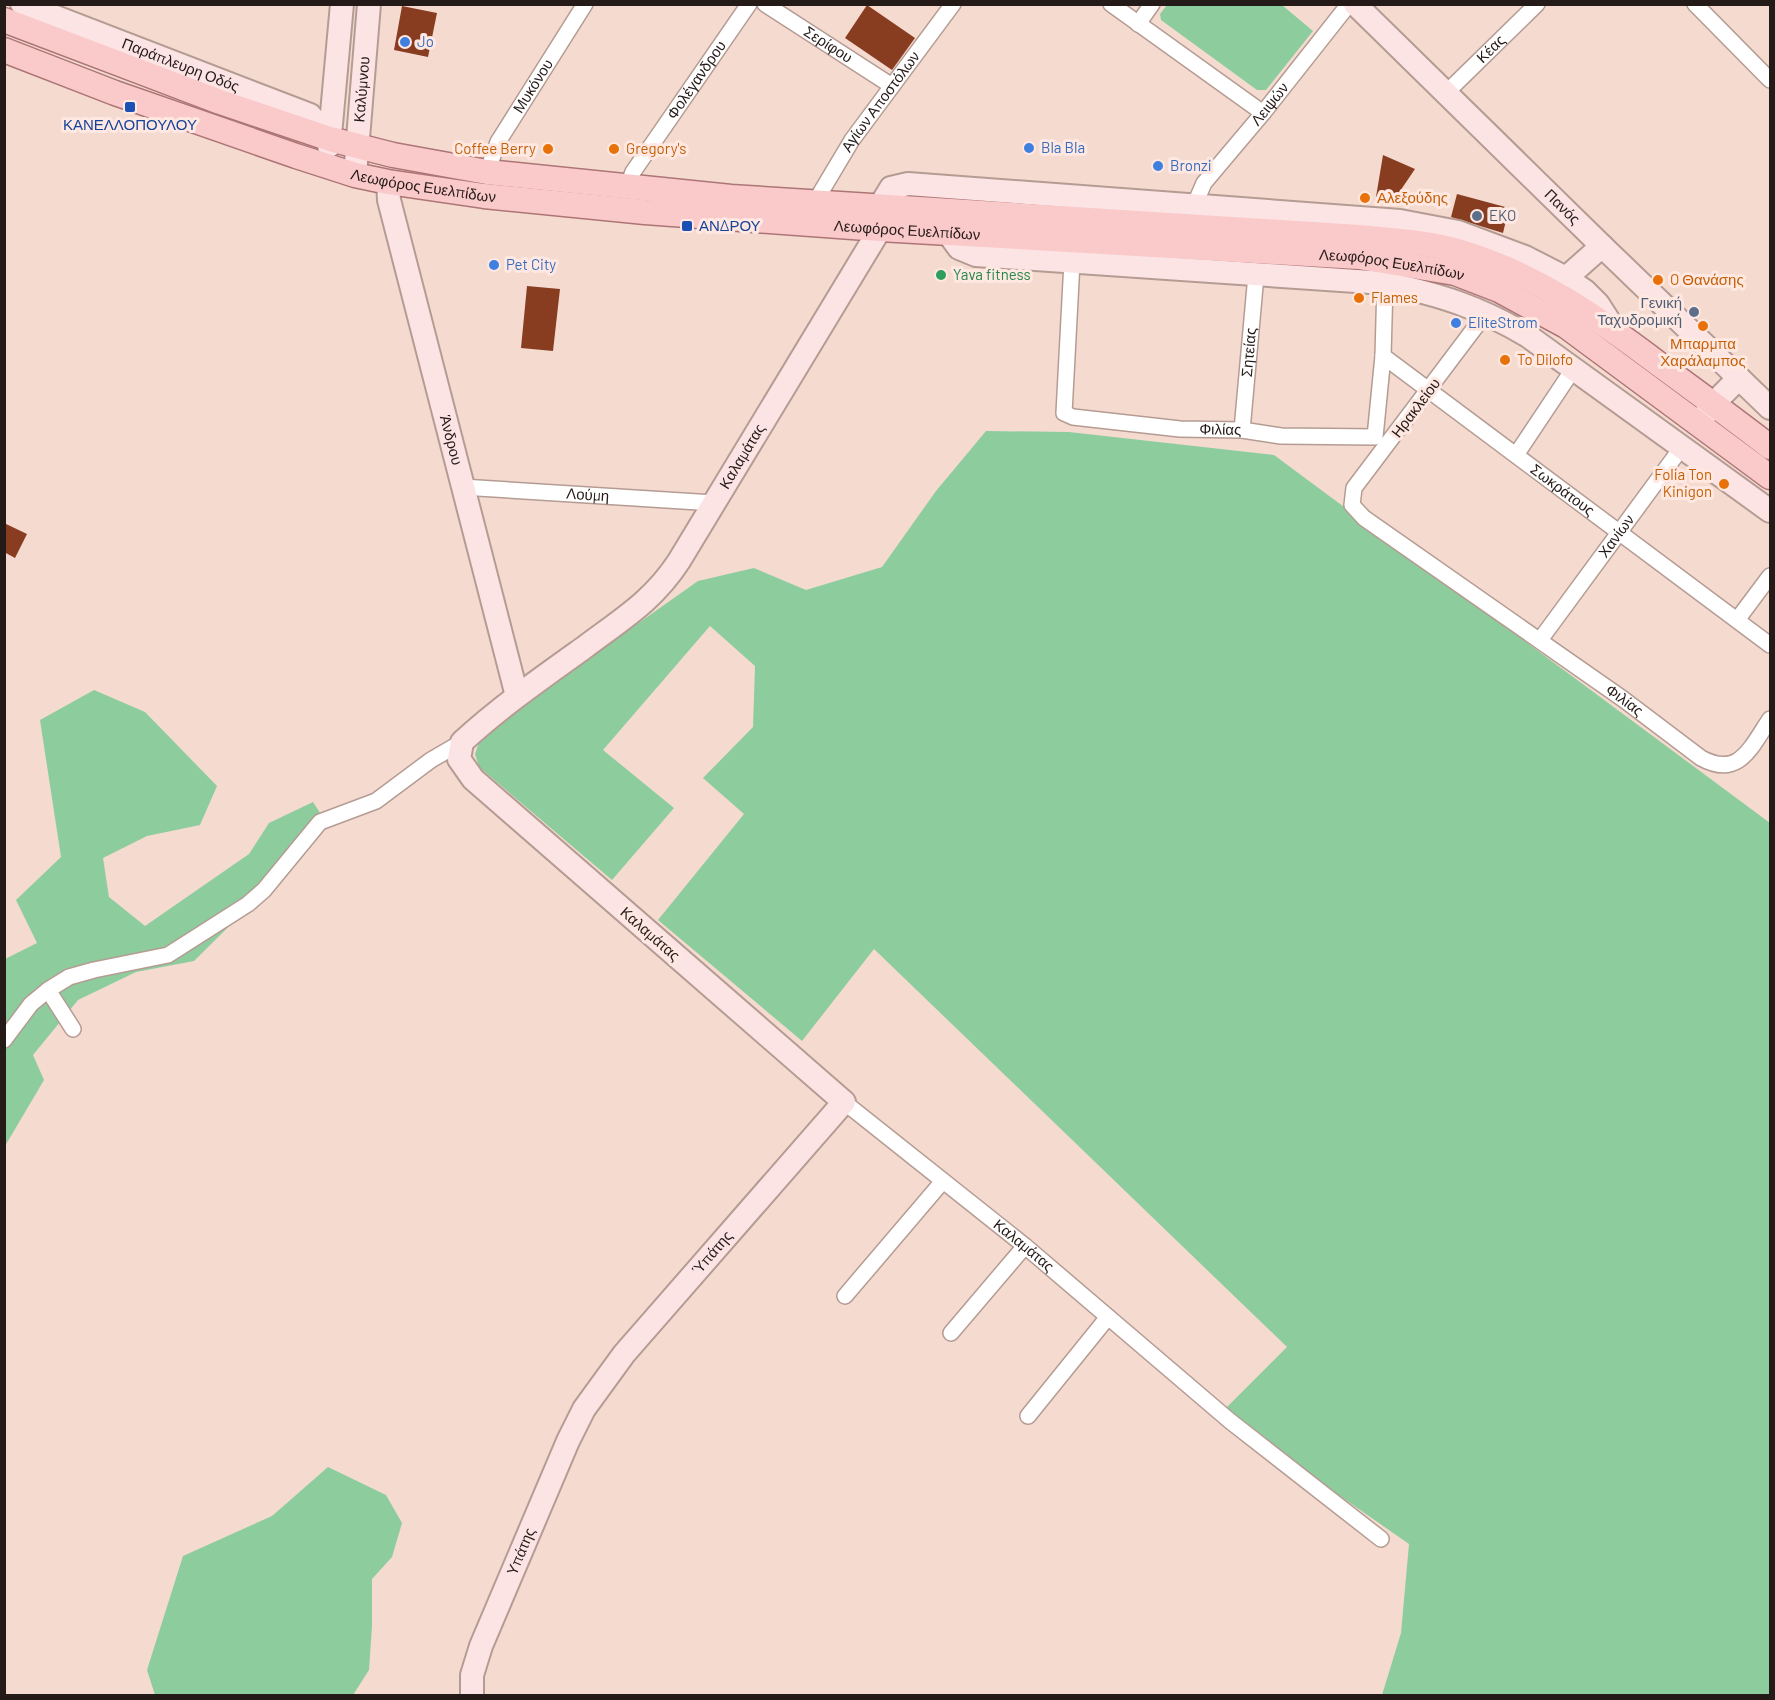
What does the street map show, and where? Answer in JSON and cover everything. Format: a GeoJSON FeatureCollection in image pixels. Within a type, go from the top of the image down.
{"type":"FeatureCollection","features":[{"type":"Feature","properties":{"kind":"main road","name":"Λεωφόρος Ευελπίδων"},"geometry":{"type":"LineString","coordinates":[[4,20],[220,102],[330,138],[393,155],[487,172],[731,197],[815,202],[948,233],[1359,257],[1455,273],[1499,290],[1543,312],[1706,414],[1770,447]]}},
{"type":"Feature","properties":{"kind":"main road","name":"Λεωφόρος Ευελπίδων"},"geometry":{"type":"LineString","coordinates":[[4,50],[144,103],[327,166],[388,182],[483,196],[645,212],[1360,227],[1414,243],[1457,251],[1508,269],[1554,291],[1616,332],[1706,414],[1770,477]]}},
{"type":"Feature","properties":{"kind":"street","name":"Καλύμνου"},"geometry":{"type":"LineString","coordinates":[[327,166],[342,4]]}},
{"type":"Feature","properties":{"kind":"street","name":"Καλύμνου"},"geometry":{"type":"LineString","coordinates":[[355,174],[369,4]]}},
{"type":"Feature","properties":{"kind":"street","name":"Μυκόνου"},"geometry":{"type":"LineString","coordinates":[[487,172],[498,142],[585,4]]}},
{"type":"Feature","properties":{"kind":"street","name":"Φολέγανδρου"},"geometry":{"type":"LineString","coordinates":[[627,187],[633,172],[749,4]]}},
{"type":"Feature","properties":{"kind":"street","name":"Σερίφου"},"geometry":{"type":"LineString","coordinates":[[765,4],[892,86]]}},
{"type":"Feature","properties":{"kind":"street","name":"Αγίων Αποστόλων"},"geometry":{"type":"LineString","coordinates":[[815,202],[852,140],[953,4]]}},
{"type":"Feature","properties":{"kind":"street"},"geometry":{"type":"LineString","coordinates":[[1111,4],[1263,113]]}},
{"type":"Feature","properties":{"kind":"street"},"geometry":{"type":"LineString","coordinates":[[1138,24],[1152,4]]}},
{"type":"Feature","properties":{"kind":"street","name":"Λειψών"},"geometry":{"type":"LineString","coordinates":[[1194,206],[1204,183],[1263,113],[1348,4]]}},
{"type":"Feature","properties":{"kind":"street","name":"Πανός"},"geometry":{"type":"LineString","coordinates":[[1355,4],[1770,408]]}},
{"type":"Feature","properties":{"kind":"street","name":"Κέας"},"geometry":{"type":"LineString","coordinates":[[1446,93],[1537,4]]}},
{"type":"Feature","properties":{"kind":"street"},"geometry":{"type":"LineString","coordinates":[[1695,4],[1770,80]]}},
{"type":"Feature","properties":{"kind":"street","name":"Παράπλευρη Οδός"},"geometry":{"type":"LineString","coordinates":[[24,5],[310,115],[330,138]]}},
{"type":"Feature","properties":{"kind":"street","name":"Άνδρου"},"geometry":{"type":"LineString","coordinates":[[388,182],[389,200],[517,696]]}},
{"type":"Feature","properties":{"kind":"street","name":"Καλαμάτας"},"geometry":{"type":"LineString","coordinates":[[1381,1539],[1221,1413],[1024,1246],[844,1102],[473,779],[459,759],[462,742],[517,696],[659,590],[714,503],[880,218],[891,188],[908,184],[1194,206],[1360,227],[1400,221],[1458,232],[1525,257],[1566,278],[1585,291],[1598,304],[1616,332]]}},
{"type":"Feature","properties":{"kind":"street"},"geometry":{"type":"LineString","coordinates":[[948,233],[959,248],[976,255],[1385,283],[1460,302],[1528,336],[1770,511]]}},
{"type":"Feature","properties":{"kind":"street"},"geometry":{"type":"LineString","coordinates":[[1566,278],[1602,246]]}},
{"type":"Feature","properties":{"kind":"street","name":"Φιλίας"},"geometry":{"type":"LineString","coordinates":[[1072,262],[1064,413],[1073,417],[1180,429],[1242,430],[1281,436],[1375,437]]}},
{"type":"Feature","properties":{"kind":"street","name":"Σητείας"},"geometry":{"type":"LineString","coordinates":[[1242,430],[1256,275]]}},
{"type":"Feature","properties":{"kind":"street"},"geometry":{"type":"LineString","coordinates":[[1385,283],[1383,356],[1375,437],[1383,443],[1389,443]]}},
{"type":"Feature","properties":{"kind":"street"},"geometry":{"type":"LineString","coordinates":[[1528,336],[1543,312]]}},
{"type":"Feature","properties":{"kind":"street","name":"Ηρακλείου"},"geometry":{"type":"LineString","coordinates":[[1352,505],[1354,488],[1486,313]]}},
{"type":"Feature","properties":{"kind":"street","name":"Σωκράτους"},"geometry":{"type":"LineString","coordinates":[[1383,356],[1770,645]]}},
{"type":"Feature","properties":{"kind":"street"},"geometry":{"type":"LineString","coordinates":[[1516,455],[1574,368]]}},
{"type":"Feature","properties":{"kind":"street","name":"Χανίων"},"geometry":{"type":"LineString","coordinates":[[1540,640],[1706,414],[1722,385],[1736,375]]}},
{"type":"Feature","properties":{"kind":"street","name":"Λούμη"},"geometry":{"type":"LineString","coordinates":[[462,487],[714,503]]}},
{"type":"Feature","properties":{"kind":"street","name":"Φιλίας"},"geometry":{"type":"LineString","coordinates":[[1352,505],[1364,518],[1540,640],[1712,764],[1732,765],[1743,758],[1769,726]]}},
{"type":"Feature","properties":{"kind":"street"},"geometry":{"type":"LineString","coordinates":[[1737,620],[1770,576]]}},
{"type":"Feature","properties":{"kind":"street"},"geometry":{"type":"LineString","coordinates":[[4,1040],[31,1004],[69,977],[168,955],[248,904],[264,890],[320,822],[376,801],[431,760],[462,742]]}},
{"type":"Feature","properties":{"kind":"street"},"geometry":{"type":"LineString","coordinates":[[48,990],[73,1029]]}},
{"type":"Feature","properties":{"kind":"street","name":"Ύπάτης"},"geometry":{"type":"LineString","coordinates":[[584,1409],[624,1354],[844,1102]]}},
{"type":"Feature","properties":{"kind":"street"},"geometry":{"type":"LineString","coordinates":[[844,1296],[943,1181]]}},
{"type":"Feature","properties":{"kind":"street"},"geometry":{"type":"LineString","coordinates":[[951,1333],[1024,1246]]}},
{"type":"Feature","properties":{"kind":"street"},"geometry":{"type":"LineString","coordinates":[[1028,1416],[1108,1317]]}},
{"type":"Feature","properties":{"kind":"street","name":"Υπάτης"},"geometry":{"type":"LineString","coordinates":[[472,1695],[472,1675],[481,1646],[568,1441],[584,1409]]}},
{"type":"Feature","properties":{"kind":"green space"},"geometry":{"type":"Polygon","coordinates":[[[1167,5],[1282,5],[1313,31],[1266,90],[1257,90],[1161,20],[1160,14],[1167,5]]]}},
{"type":"Feature","properties":{"kind":"green space"},"geometry":{"type":"Polygon","coordinates":[[[986,431],[1069,432],[1274,455],[1770,823],[1770,1695],[1382,1695],[1401,1633],[1409,1544],[1221,1413],[1287,1347],[874,949],[802,1041],[658,920],[744,814],[703,778],[753,727],[755,666],[710,626],[603,750],[674,808],[612,880],[479,767],[475,754],[480,740],[514,711],[698,581],[754,568],[806,590],[882,567],[936,491],[986,431]]]}},
{"type":"Feature","properties":{"kind":"green space"},"geometry":{"type":"Polygon","coordinates":[[[94,690],[145,712],[217,786],[200,825],[147,836],[103,858],[109,897],[145,926],[249,854],[269,823],[313,802],[322,816],[311,845],[194,961],[136,972],[78,1000],[33,1055],[44,1080],[5,1146],[5,959],[37,943],[16,900],[61,857],[40,720],[94,690]]]}},
{"type":"Feature","properties":{"kind":"green space"},"geometry":{"type":"Polygon","coordinates":[[[328,1467],[386,1495],[402,1523],[392,1557],[372,1579],[369,1670],[353,1695],[155,1695],[147,1670],[183,1556],[272,1516],[328,1467]]]}},
{"type":"Feature","properties":{"kind":"building"},"geometry":{"type":"Polygon","coordinates":[[[867,5],[915,38],[892,70],[845,38],[867,5]]]}},
{"type":"Feature","properties":{"kind":"building"},"geometry":{"type":"Polygon","coordinates":[[[402,6],[437,13],[428,57],[394,50],[402,6]]]}},
{"type":"Feature","properties":{"kind":"building"},"geometry":{"type":"Polygon","coordinates":[[[1383,155],[1415,169],[1396,197],[1376,197],[1383,155]]]}},
{"type":"Feature","properties":{"kind":"building"},"geometry":{"type":"Polygon","coordinates":[[[1457,194],[1509,208],[1503,233],[1451,217],[1457,194]]]}},
{"type":"Feature","properties":{"kind":"building"},"geometry":{"type":"Polygon","coordinates":[[[527,286],[560,289],[553,351],[521,348],[527,286]]]}},
{"type":"Feature","properties":{"kind":"building"},"geometry":{"type":"Polygon","coordinates":[[[4,523],[27,534],[15,558],[4,552],[4,523]]]}},
{"type":"Feature","properties":{"kind":"place","name":"Jo"},"geometry":{"type":"Point","coordinates":[405,42]}},
{"type":"Feature","properties":{"kind":"place","name":"ΚΑΝΕΛΛΟΠΟΥΛΟΥ"},"geometry":{"type":"Point","coordinates":[130,107]}},
{"type":"Feature","properties":{"kind":"place","name":"Bla Bla"},"geometry":{"type":"Point","coordinates":[1029,148]}},
{"type":"Feature","properties":{"kind":"place","name":"Coffee Berry"},"geometry":{"type":"Point","coordinates":[548,149]}},
{"type":"Feature","properties":{"kind":"place","name":"Gregory's"},"geometry":{"type":"Point","coordinates":[614,149]}},
{"type":"Feature","properties":{"kind":"place","name":"Bronzi"},"geometry":{"type":"Point","coordinates":[1158,166]}},
{"type":"Feature","properties":{"kind":"place","name":"Αλεξούδης"},"geometry":{"type":"Point","coordinates":[1365,198]}},
{"type":"Feature","properties":{"kind":"place","name":"EKO"},"geometry":{"type":"Point","coordinates":[1477,216]}},
{"type":"Feature","properties":{"kind":"place","name":"ΑΝΔΡΟΥ"},"geometry":{"type":"Point","coordinates":[687,226]}},
{"type":"Feature","properties":{"kind":"place","name":"Pet City"},"geometry":{"type":"Point","coordinates":[494,265]}},
{"type":"Feature","properties":{"kind":"place","name":"Yava fitness"},"geometry":{"type":"Point","coordinates":[941,275]}},
{"type":"Feature","properties":{"kind":"place","name":"O Θανάσης"},"geometry":{"type":"Point","coordinates":[1658,280]}},
{"type":"Feature","properties":{"kind":"place","name":"Flames"},"geometry":{"type":"Point","coordinates":[1359,298]}},
{"type":"Feature","properties":{"kind":"place","name":"Γενική Ταχυδρομική"},"geometry":{"type":"Point","coordinates":[1694,312]}},
{"type":"Feature","properties":{"kind":"place","name":"EliteStrom"},"geometry":{"type":"Point","coordinates":[1456,323]}},
{"type":"Feature","properties":{"kind":"place","name":"Μπαρμπα Χαράλαμπος"},"geometry":{"type":"Point","coordinates":[1703,326]}},
{"type":"Feature","properties":{"kind":"place","name":"To Dilofo"},"geometry":{"type":"Point","coordinates":[1505,360]}},
{"type":"Feature","properties":{"kind":"place","name":"Folia Ton Kinigon"},"geometry":{"type":"Point","coordinates":[1724,484]}}]}
